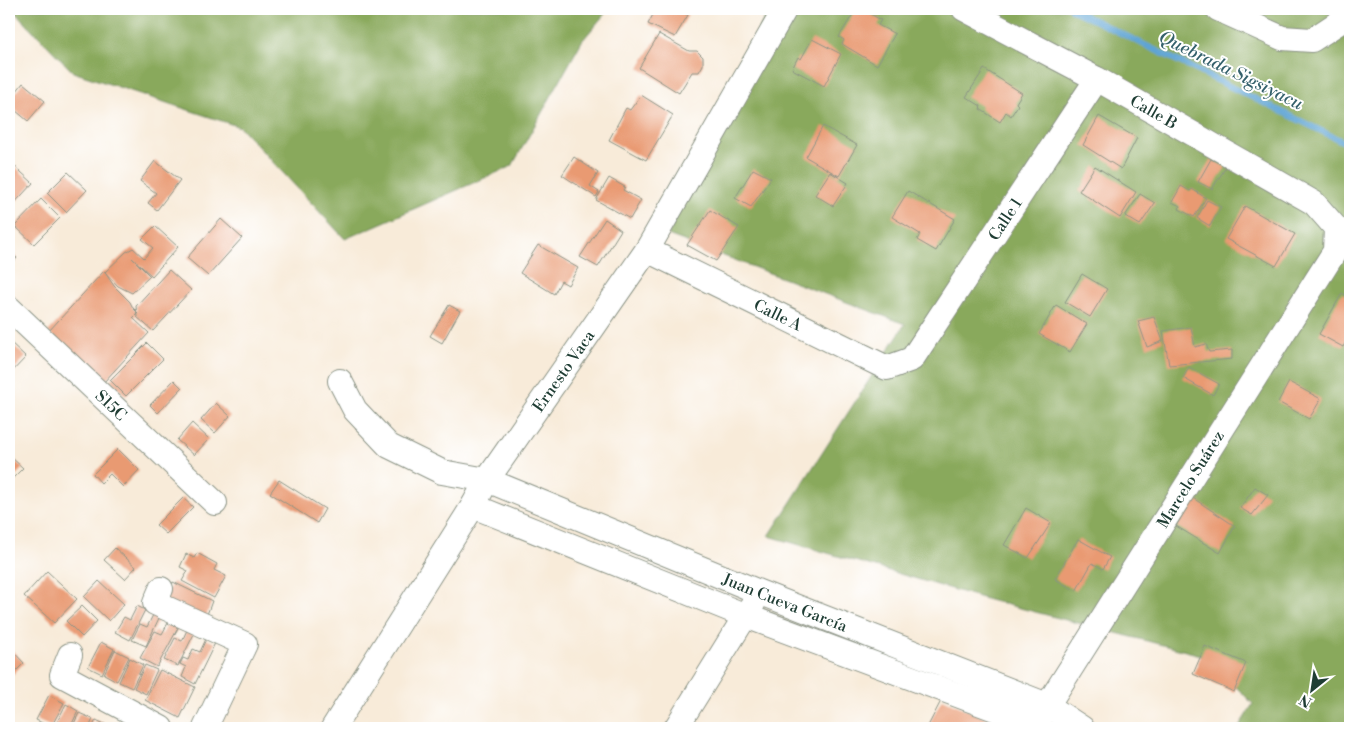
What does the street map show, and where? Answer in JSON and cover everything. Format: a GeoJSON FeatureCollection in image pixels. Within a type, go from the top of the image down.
{"type":"FeatureCollection","features":[{"type":"Feature","properties":{"kind":"street","name":"Ernesto Vaca"},"geometry":{"type":"LineString","coordinates":[[333,728],[473,506],[487,480],[647,250],[785,9]]}},
{"type":"Feature","properties":{"kind":"street","name":"Calle B"},"geometry":{"type":"LineString","coordinates":[[964,9],[1097,79],[1314,203],[1336,228]]}},
{"type":"Feature","properties":{"kind":"street"},"geometry":{"type":"LineString","coordinates":[[1218,9],[1282,38],[1312,40],[1350,14]]}},
{"type":"Feature","properties":{"kind":"street","name":"Calle 1"},"geometry":{"type":"LineString","coordinates":[[912,359],[1097,79]]}},
{"type":"Feature","properties":{"kind":"street","name":"Marcelo Suárez"},"geometry":{"type":"LineString","coordinates":[[1039,722],[1334,251],[1336,228]]}},
{"type":"Feature","properties":{"kind":"street","name":"Calle A"},"geometry":{"type":"LineString","coordinates":[[647,250],[888,368],[912,359]]}},
{"type":"Feature","properties":{"kind":"street","name":"S15C"},"geometry":{"type":"LineString","coordinates":[[9,308],[215,503]]}},
{"type":"Feature","properties":{"kind":"street","name":"Juan Cueva García"},"geometry":{"type":"LineString","coordinates":[[340,381],[355,410],[389,446],[442,472],[487,480],[759,592],[1039,722]]}},
{"type":"Feature","properties":{"kind":"street","name":"Juan Cueva García"},"geometry":{"type":"LineString","coordinates":[[473,506],[746,616],[1039,722],[1082,728]]}},
{"type":"Feature","properties":{"kind":"street"},"geometry":{"type":"LineString","coordinates":[[161,589],[155,603],[245,644],[206,728]]}},
{"type":"Feature","properties":{"kind":"street"},"geometry":{"type":"LineString","coordinates":[[676,728],[759,592]]}},
{"type":"Feature","properties":{"kind":"street"},"geometry":{"type":"LineString","coordinates":[[70,655],[62,676],[161,728]]}},
{"type":"Feature","properties":{"kind":"green space"},"geometry":{"type":"Polygon","coordinates":[[[12,9],[609,9],[582,41],[512,166],[345,239],[240,127],[73,72],[12,9]]]}},
{"type":"Feature","properties":{"kind":"green space"},"geometry":{"type":"Polygon","coordinates":[[[768,9],[1350,9],[1350,728],[1238,728],[1253,704],[1205,656],[989,600],[769,536],[905,324],[668,235],[768,9]]]}},
{"type":"Feature","properties":{"kind":"building"},"geometry":{"type":"Polygon","coordinates":[[[656,9],[676,9],[688,15],[675,37],[648,24],[656,9]]]}},
{"type":"Feature","properties":{"kind":"building"},"geometry":{"type":"Polygon","coordinates":[[[856,9],[862,9],[881,20],[878,25],[895,34],[877,65],[842,44],[844,40],[839,37],[856,9]]]}},
{"type":"Feature","properties":{"kind":"building"},"geometry":{"type":"Polygon","coordinates":[[[659,34],[689,51],[697,51],[703,57],[703,65],[699,72],[692,72],[679,93],[639,68],[659,34]]]}},
{"type":"Feature","properties":{"kind":"building"},"geometry":{"type":"Polygon","coordinates":[[[812,39],[841,54],[824,86],[792,69],[798,57],[801,59],[812,39]]]}},
{"type":"Feature","properties":{"kind":"building"},"geometry":{"type":"Polygon","coordinates":[[[984,69],[1022,93],[1016,103],[1018,105],[1011,116],[1006,112],[1000,122],[980,109],[981,106],[966,97],[984,69]]]}},
{"type":"Feature","properties":{"kind":"building"},"geometry":{"type":"Polygon","coordinates":[[[23,83],[45,101],[28,121],[9,105],[9,101],[23,83]]]}},
{"type":"Feature","properties":{"kind":"building"},"geometry":{"type":"Polygon","coordinates":[[[641,95],[673,115],[646,160],[609,140],[626,108],[630,110],[641,95]]]}},
{"type":"Feature","properties":{"kind":"building"},"geometry":{"type":"Polygon","coordinates":[[[1099,116],[1137,138],[1121,169],[1083,145],[1099,116]]]}},
{"type":"Feature","properties":{"kind":"building"},"geometry":{"type":"Polygon","coordinates":[[[823,126],[857,145],[839,176],[806,157],[823,126]]]}},
{"type":"Feature","properties":{"kind":"building"},"geometry":{"type":"Polygon","coordinates":[[[574,157],[598,173],[590,186],[599,192],[596,197],[562,175],[574,157]]]}},
{"type":"Feature","properties":{"kind":"building"},"geometry":{"type":"Polygon","coordinates":[[[1211,159],[1226,167],[1212,189],[1198,182],[1211,159]]]}},
{"type":"Feature","properties":{"kind":"building"},"geometry":{"type":"Polygon","coordinates":[[[9,161],[33,183],[9,209],[9,161]]]}},
{"type":"Feature","properties":{"kind":"building"},"geometry":{"type":"Polygon","coordinates":[[[155,161],[180,180],[157,210],[148,203],[156,193],[140,181],[155,161]]]}},
{"type":"Feature","properties":{"kind":"building"},"geometry":{"type":"Polygon","coordinates":[[[1095,166],[1136,192],[1120,218],[1079,191],[1095,166]]]}},
{"type":"Feature","properties":{"kind":"building"},"geometry":{"type":"Polygon","coordinates":[[[753,169],[771,178],[751,207],[735,198],[753,169]]]}},
{"type":"Feature","properties":{"kind":"building"},"geometry":{"type":"Polygon","coordinates":[[[68,172],[87,190],[66,212],[47,193],[68,172]]]}},
{"type":"Feature","properties":{"kind":"building"},"geometry":{"type":"Polygon","coordinates":[[[830,172],[848,183],[833,206],[815,195],[830,172]]]}},
{"type":"Feature","properties":{"kind":"building"},"geometry":{"type":"Polygon","coordinates":[[[609,178],[625,187],[623,190],[641,200],[630,219],[596,200],[609,178]]]}},
{"type":"Feature","properties":{"kind":"building"},"geometry":{"type":"Polygon","coordinates":[[[1181,186],[1190,191],[1192,189],[1206,198],[1194,217],[1179,209],[1180,206],[1172,202],[1181,186]]]}},
{"type":"Feature","properties":{"kind":"building"},"geometry":{"type":"Polygon","coordinates":[[[908,191],[955,219],[936,251],[917,240],[920,234],[892,217],[908,191]]]}},
{"type":"Feature","properties":{"kind":"building"},"geometry":{"type":"Polygon","coordinates":[[[1140,194],[1155,203],[1140,225],[1125,216],[1140,194]]]}},
{"type":"Feature","properties":{"kind":"building"},"geometry":{"type":"Polygon","coordinates":[[[41,199],[60,218],[34,244],[15,226],[41,199]]]}},
{"type":"Feature","properties":{"kind":"building"},"geometry":{"type":"Polygon","coordinates":[[[1207,200],[1221,207],[1210,226],[1197,218],[1207,200]]]}},
{"type":"Feature","properties":{"kind":"building"},"geometry":{"type":"Polygon","coordinates":[[[1245,206],[1295,234],[1276,266],[1226,239],[1245,206]]]}},
{"type":"Feature","properties":{"kind":"building"},"geometry":{"type":"Polygon","coordinates":[[[710,210],[739,227],[716,261],[687,245],[710,210]]]}},
{"type":"Feature","properties":{"kind":"building"},"geometry":{"type":"Polygon","coordinates":[[[221,219],[242,238],[208,276],[187,258],[221,219]]]}},
{"type":"Feature","properties":{"kind":"building"},"geometry":{"type":"Polygon","coordinates":[[[605,219],[621,230],[598,267],[580,257],[605,219]]]}},
{"type":"Feature","properties":{"kind":"building"},"geometry":{"type":"Polygon","coordinates":[[[155,226],[178,247],[152,276],[132,258],[150,276],[132,293],[118,286],[105,272],[126,252],[133,248],[144,258],[153,248],[142,239],[155,226]]]}},
{"type":"Feature","properties":{"kind":"building"},"geometry":{"type":"Polygon","coordinates":[[[538,245],[578,268],[568,285],[561,281],[554,294],[520,273],[538,245]]]}},
{"type":"Feature","properties":{"kind":"building"},"geometry":{"type":"Polygon","coordinates":[[[9,251],[17,258],[9,267],[9,251]]]}},
{"type":"Feature","properties":{"kind":"building"},"geometry":{"type":"Polygon","coordinates":[[[169,270],[191,290],[153,331],[137,317],[136,306],[169,270]]]}},
{"type":"Feature","properties":{"kind":"building"},"geometry":{"type":"Polygon","coordinates":[[[104,271],[114,286],[138,313],[133,318],[149,333],[103,383],[48,332],[104,271]]]}},
{"type":"Feature","properties":{"kind":"building"},"geometry":{"type":"Polygon","coordinates":[[[1082,274],[1107,289],[1090,317],[1065,302],[1082,274]]]}},
{"type":"Feature","properties":{"kind":"building"},"geometry":{"type":"Polygon","coordinates":[[[1342,293],[1350,298],[1350,335],[1343,347],[1319,334],[1342,293]]]}},
{"type":"Feature","properties":{"kind":"building"},"geometry":{"type":"Polygon","coordinates":[[[449,305],[460,311],[442,343],[430,336],[449,305]]]}},
{"type":"Feature","properties":{"kind":"building"},"geometry":{"type":"Polygon","coordinates":[[[1056,305],[1087,324],[1070,352],[1039,334],[1056,305]]]}},
{"type":"Feature","properties":{"kind":"building"},"geometry":{"type":"Polygon","coordinates":[[[1154,317],[1163,341],[1147,347],[1138,321],[1154,317]]]}},
{"type":"Feature","properties":{"kind":"building"},"geometry":{"type":"Polygon","coordinates":[[[1191,327],[1195,347],[1206,344],[1209,352],[1232,350],[1232,359],[1169,365],[1163,331],[1191,327]]]}},
{"type":"Feature","properties":{"kind":"building"},"geometry":{"type":"Polygon","coordinates":[[[9,341],[26,357],[9,375],[9,341]]]}},
{"type":"Feature","properties":{"kind":"building"},"geometry":{"type":"Polygon","coordinates":[[[147,343],[163,359],[126,396],[110,380],[147,343]]]}},
{"type":"Feature","properties":{"kind":"building"},"geometry":{"type":"Polygon","coordinates":[[[1189,367],[1219,384],[1213,395],[1183,378],[1189,367]]]}},
{"type":"Feature","properties":{"kind":"building"},"geometry":{"type":"Polygon","coordinates":[[[174,380],[182,388],[158,413],[150,405],[174,380]]]}},
{"type":"Feature","properties":{"kind":"building"},"geometry":{"type":"Polygon","coordinates":[[[1289,382],[1321,399],[1309,419],[1278,402],[1289,382]]]}},
{"type":"Feature","properties":{"kind":"building"},"geometry":{"type":"Polygon","coordinates":[[[216,403],[230,416],[215,433],[201,420],[216,403]]]}},
{"type":"Feature","properties":{"kind":"building"},"geometry":{"type":"Polygon","coordinates":[[[192,423],[209,439],[194,455],[177,440],[192,423]]]}},
{"type":"Feature","properties":{"kind":"building"},"geometry":{"type":"Polygon","coordinates":[[[118,449],[139,470],[123,487],[110,474],[101,483],[93,474],[118,449]]]}},
{"type":"Feature","properties":{"kind":"building"},"geometry":{"type":"Polygon","coordinates":[[[11,457],[23,468],[9,482],[9,459],[11,457]]]}},
{"type":"Feature","properties":{"kind":"building"},"geometry":{"type":"Polygon","coordinates":[[[279,480],[325,509],[317,523],[270,493],[279,480]]]}},
{"type":"Feature","properties":{"kind":"building"},"geometry":{"type":"Polygon","coordinates":[[[1255,487],[1268,495],[1252,515],[1240,508],[1255,487]]]}},
{"type":"Feature","properties":{"kind":"building"},"geometry":{"type":"Polygon","coordinates":[[[183,498],[193,507],[166,534],[156,525],[183,498]]]}},
{"type":"Feature","properties":{"kind":"building"},"geometry":{"type":"Polygon","coordinates":[[[1193,498],[1235,526],[1220,553],[1176,526],[1193,498]]]}},
{"type":"Feature","properties":{"kind":"building"},"geometry":{"type":"Polygon","coordinates":[[[1026,508],[1051,523],[1028,558],[1004,545],[1026,508]]]}},
{"type":"Feature","properties":{"kind":"building"},"geometry":{"type":"Polygon","coordinates":[[[1078,539],[1110,557],[1103,569],[1092,563],[1076,591],[1055,579],[1078,539]]]}},
{"type":"Feature","properties":{"kind":"building"},"geometry":{"type":"Polygon","coordinates":[[[115,548],[136,567],[125,579],[104,560],[115,548]]]}},
{"type":"Feature","properties":{"kind":"building"},"geometry":{"type":"Polygon","coordinates":[[[197,553],[217,564],[214,570],[226,576],[214,598],[182,581],[188,571],[180,567],[186,554],[194,558],[197,553]]]}},
{"type":"Feature","properties":{"kind":"building"},"geometry":{"type":"Polygon","coordinates":[[[47,571],[77,599],[54,623],[24,596],[47,571]]]}},
{"type":"Feature","properties":{"kind":"building"},"geometry":{"type":"Polygon","coordinates":[[[99,581],[124,604],[109,621],[84,597],[99,581]]]}},
{"type":"Feature","properties":{"kind":"building"},"geometry":{"type":"Polygon","coordinates":[[[173,582],[212,601],[205,620],[163,600],[173,582]]]}},
{"type":"Feature","properties":{"kind":"building"},"geometry":{"type":"Polygon","coordinates":[[[82,606],[97,621],[82,637],[66,621],[82,606]]]}},
{"type":"Feature","properties":{"kind":"building"},"geometry":{"type":"Polygon","coordinates":[[[137,606],[145,610],[130,640],[115,632],[124,617],[130,620],[137,606]]]}},
{"type":"Feature","properties":{"kind":"building"},"geometry":{"type":"Polygon","coordinates":[[[153,615],[159,618],[146,646],[132,640],[140,624],[147,627],[153,615]]]}},
{"type":"Feature","properties":{"kind":"building"},"geometry":{"type":"Polygon","coordinates":[[[168,623],[178,628],[157,667],[140,658],[155,631],[162,634],[168,623]]]}},
{"type":"Feature","properties":{"kind":"building"},"geometry":{"type":"Polygon","coordinates":[[[187,630],[194,634],[178,666],[164,660],[175,638],[182,641],[187,630]]]}},
{"type":"Feature","properties":{"kind":"building"},"geometry":{"type":"Polygon","coordinates":[[[206,639],[215,643],[195,684],[182,677],[186,667],[180,664],[183,658],[188,660],[193,649],[200,652],[206,639]]]}},
{"type":"Feature","properties":{"kind":"building"},"geometry":{"type":"Polygon","coordinates":[[[101,642],[114,649],[102,674],[88,667],[101,642]]]}},
{"type":"Feature","properties":{"kind":"building"},"geometry":{"type":"Polygon","coordinates":[[[1205,646],[1246,663],[1234,692],[1193,674],[1205,646]]]}},
{"type":"Feature","properties":{"kind":"building"},"geometry":{"type":"Polygon","coordinates":[[[9,647],[24,663],[9,680],[9,647]]]}},
{"type":"Feature","properties":{"kind":"building"},"geometry":{"type":"Polygon","coordinates":[[[115,650],[129,657],[117,681],[104,674],[115,650]]]}},
{"type":"Feature","properties":{"kind":"building"},"geometry":{"type":"Polygon","coordinates":[[[130,658],[143,665],[132,688],[119,682],[130,658]]]}},
{"type":"Feature","properties":{"kind":"building"},"geometry":{"type":"Polygon","coordinates":[[[145,665],[157,670],[146,694],[134,688],[145,665]]]}},
{"type":"Feature","properties":{"kind":"building"},"geometry":{"type":"Polygon","coordinates":[[[160,670],[195,687],[180,718],[145,700],[160,670]]]}},
{"type":"Feature","properties":{"kind":"building"},"geometry":{"type":"Polygon","coordinates":[[[49,695],[64,703],[51,727],[36,720],[49,695]]]}},
{"type":"Feature","properties":{"kind":"building"},"geometry":{"type":"Polygon","coordinates":[[[942,699],[996,722],[993,728],[927,728],[942,699]]]}},
{"type":"Feature","properties":{"kind":"building"},"geometry":{"type":"Polygon","coordinates":[[[66,704],[78,711],[70,728],[54,728],[66,704]]]}},
{"type":"Feature","properties":{"kind":"building"},"geometry":{"type":"Polygon","coordinates":[[[79,713],[93,719],[89,728],[72,728],[79,713]]]}},
{"type":"Feature","properties":{"kind":"building"},"geometry":{"type":"Polygon","coordinates":[[[96,720],[109,726],[108,728],[92,728],[96,720]]]}},
{"type":"Feature","properties":{"kind":"waterway","name":"Quebrada Sigsiyacu"},"geometry":{"type":"LineString","coordinates":[[1071,9],[1350,145]]}}]}
